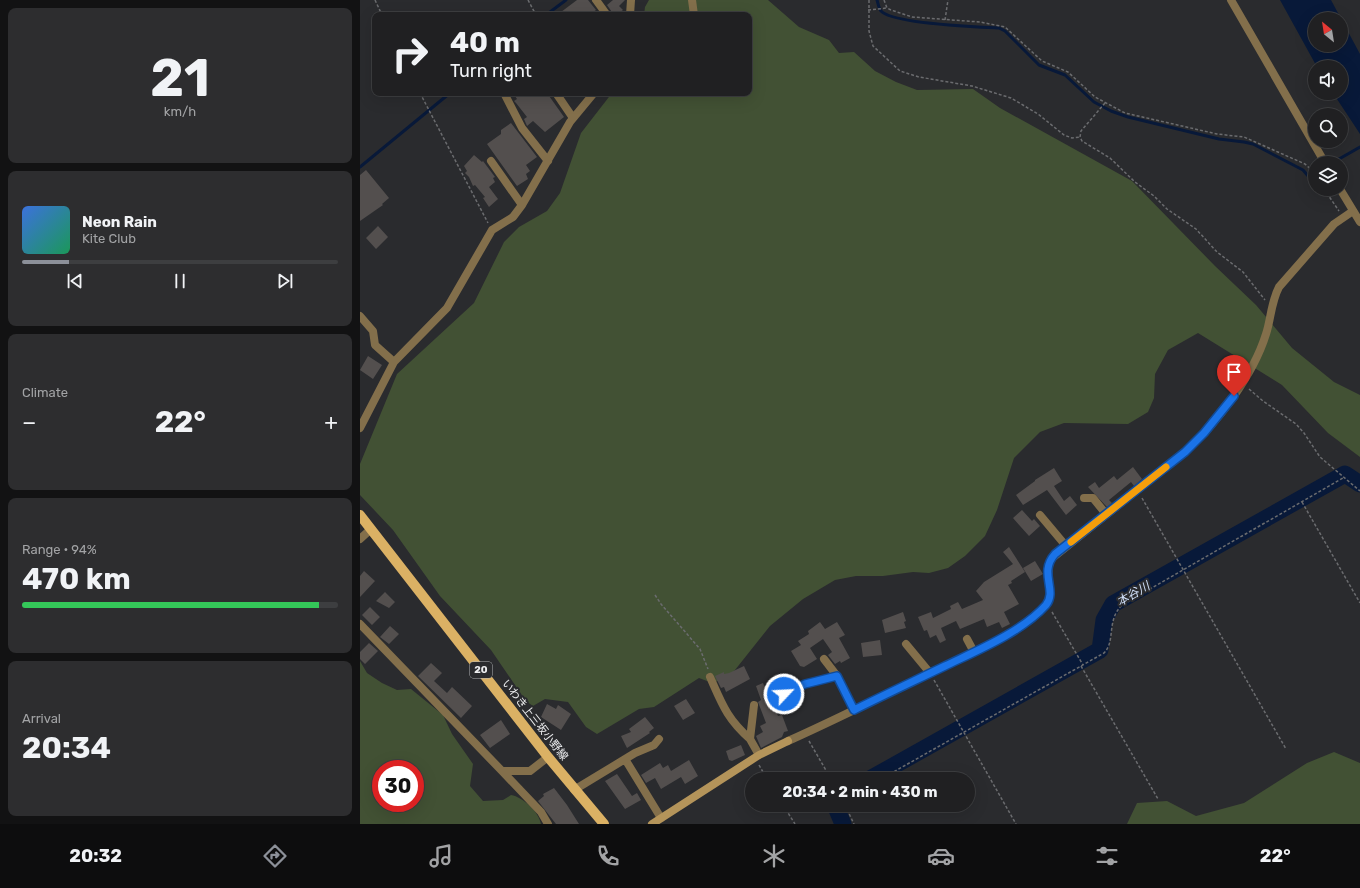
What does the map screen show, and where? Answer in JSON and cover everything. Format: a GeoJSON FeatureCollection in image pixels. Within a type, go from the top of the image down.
{"type":"FeatureCollection","features":[{"type":"Feature","properties":{"kind":"main road","name":"いわき上三坂小野線"},"geometry":{"type":"LineString","coordinates":[[360,515],[574,790],[604,824]]}},
{"type":"Feature","properties":{"kind":"street"},"geometry":{"type":"LineString","coordinates":[[596,0],[605,12]]}},
{"type":"Feature","properties":{"kind":"street"},"geometry":{"type":"LineString","coordinates":[[630,0],[630,12]]}},
{"type":"Feature","properties":{"kind":"street"},"geometry":{"type":"LineString","coordinates":[[692,0],[694,12]]}},
{"type":"Feature","properties":{"kind":"street"},"geometry":{"type":"LineString","coordinates":[[1231,0],[1321,156]]}},
{"type":"Feature","properties":{"kind":"street"},"geometry":{"type":"LineString","coordinates":[[506,96],[522,128],[548,161]]}},
{"type":"Feature","properties":{"kind":"street"},"geometry":{"type":"LineString","coordinates":[[558,96],[573,118]]}},
{"type":"Feature","properties":{"kind":"street"},"geometry":{"type":"LineString","coordinates":[[360,428],[394,362],[447,308],[492,230],[513,217],[522,205],[573,118],[591,96]]}},
{"type":"Feature","properties":{"kind":"street"},"geometry":{"type":"LineString","coordinates":[[491,161],[522,205]]}},
{"type":"Feature","properties":{"kind":"street"},"geometry":{"type":"LineString","coordinates":[[1344,196],[1360,222]]}},
{"type":"Feature","properties":{"kind":"street"},"geometry":{"type":"LineString","coordinates":[[652,824],[757,757],[974,652],[1022,625],[1046,604],[1050,596],[1047,573],[1051,559],[1195,443],[1244,383],[1266,336],[1279,288],[1334,224],[1353,212]]}},
{"type":"Feature","properties":{"kind":"street"},"geometry":{"type":"LineString","coordinates":[[360,316],[373,331],[375,345],[394,362]]}},
{"type":"Feature","properties":{"kind":"street"},"geometry":{"type":"LineString","coordinates":[[1084,498],[1093,498],[1106,514]]}},
{"type":"Feature","properties":{"kind":"street"},"geometry":{"type":"LineString","coordinates":[[1040,515],[1066,546]]}},
{"type":"Feature","properties":{"kind":"street"},"geometry":{"type":"LineString","coordinates":[[360,539],[371,529]]}},
{"type":"Feature","properties":{"kind":"street"},"geometry":{"type":"LineString","coordinates":[[360,624],[541,812],[548,824]]}},
{"type":"Feature","properties":{"kind":"street"},"geometry":{"type":"LineString","coordinates":[[967,639],[974,652]]}},
{"type":"Feature","properties":{"kind":"street"},"geometry":{"type":"LineString","coordinates":[[906,644],[930,673]]}},
{"type":"Feature","properties":{"kind":"street"},"geometry":{"type":"LineString","coordinates":[[824,659],[837,676],[854,710]]}},
{"type":"Feature","properties":{"kind":"street"},"geometry":{"type":"LineString","coordinates":[[774,698],[805,684],[837,676]]}},
{"type":"Feature","properties":{"kind":"street"},"geometry":{"type":"LineString","coordinates":[[710,677],[727,716],[735,727],[750,739]]}},
{"type":"Feature","properties":{"kind":"street"},"geometry":{"type":"LineString","coordinates":[[754,706],[750,739],[757,757]]}},
{"type":"Feature","properties":{"kind":"street"},"geometry":{"type":"LineString","coordinates":[[574,790],[625,759],[654,745],[659,739]]}},
{"type":"Feature","properties":{"kind":"street"},"geometry":{"type":"LineString","coordinates":[[502,771],[530,771],[548,757]]}},
{"type":"Feature","properties":{"kind":"street"},"geometry":{"type":"LineString","coordinates":[[625,759],[661,818]]}},
{"type":"Feature","properties":{"kind":"path"},"geometry":{"type":"LineString","coordinates":[[375,0],[381,12]]}},
{"type":"Feature","properties":{"kind":"path"},"geometry":{"type":"LineString","coordinates":[[528,0],[534,12]]}},
{"type":"Feature","properties":{"kind":"path"},"geometry":{"type":"LineString","coordinates":[[868,0],[869,31],[873,46],[900,71],[919,77],[972,86],[1011,98],[1038,114],[1064,136],[1072,138],[1080,137]]}},
{"type":"Feature","properties":{"kind":"path"},"geometry":{"type":"LineString","coordinates":[[884,0],[887,8]]}},
{"type":"Feature","properties":{"kind":"path"},"geometry":{"type":"LineString","coordinates":[[945,20],[948,0]]}},
{"type":"Feature","properties":{"kind":"path"},"geometry":{"type":"LineString","coordinates":[[868,10],[887,8],[912,17],[980,22],[1005,26],[1042,61],[1068,72],[1090,93],[1125,113],[1216,134],[1244,137],[1304,164],[1308,167]]}},
{"type":"Feature","properties":{"kind":"path"},"geometry":{"type":"LineString","coordinates":[[422,96],[492,230]]}},
{"type":"Feature","properties":{"kind":"path"},"geometry":{"type":"LineString","coordinates":[[1105,102],[1081,131],[1080,137],[1082,141],[1110,158],[1167,209],[1196,229],[1217,252],[1243,272],[1263,298],[1273,306]]}},
{"type":"Feature","properties":{"kind":"path"},"geometry":{"type":"LineString","coordinates":[[1329,196],[1344,218]]}},
{"type":"Feature","properties":{"kind":"path"},"geometry":{"type":"LineString","coordinates":[[1244,383],[1263,401],[1300,428],[1320,457],[1360,491]]}},
{"type":"Feature","properties":{"kind":"path"},"geometry":{"type":"LineString","coordinates":[[893,772],[1107,650],[1112,619],[1122,605],[1343,478]]}},
{"type":"Feature","properties":{"kind":"path"},"geometry":{"type":"LineString","coordinates":[[1137,490],[1286,749]]}},
{"type":"Feature","properties":{"kind":"path"},"geometry":{"type":"LineString","coordinates":[[1302,502],[1360,603]]}},
{"type":"Feature","properties":{"kind":"path"},"geometry":{"type":"LineString","coordinates":[[655,595],[700,649],[710,677]]}},
{"type":"Feature","properties":{"kind":"path"},"geometry":{"type":"LineString","coordinates":[[1046,604],[1083,664]]}},
{"type":"Feature","properties":{"kind":"path"},"geometry":{"type":"LineString","coordinates":[[1081,666],[1158,799]]}},
{"type":"Feature","properties":{"kind":"path"},"geometry":{"type":"LineString","coordinates":[[930,673],[1016,824]]}},
{"type":"Feature","properties":{"kind":"path"},"geometry":{"type":"LineString","coordinates":[[805,734],[827,772]]}},
{"type":"Feature","properties":{"kind":"path"},"geometry":{"type":"LineString","coordinates":[[757,757],[764,772]]}},
{"type":"Feature","properties":{"kind":"path"},"geometry":{"type":"LineString","coordinates":[[787,812],[795,824]]}},
{"type":"Feature","properties":{"kind":"path"},"geometry":{"type":"LineString","coordinates":[[848,812],[854,824]]}},
{"type":"Feature","properties":{"kind":"green space"},"geometry":{"type":"Polygon","coordinates":[[[649,0],[768,0],[799,27],[829,40],[839,53],[854,52],[875,71],[896,82],[917,90],[973,89],[1000,108],[1132,181],[1215,266],[1256,305],[1292,348],[1334,382],[1360,395],[1360,457],[1328,433],[1282,385],[1198,333],[1168,350],[1155,374],[1154,398],[1148,412],[1128,424],[1064,423],[1040,432],[1014,458],[997,510],[985,536],[965,556],[948,568],[929,573],[913,572],[883,576],[856,576],[835,580],[803,599],[770,626],[735,670],[726,678],[715,682],[699,678],[654,707],[639,709],[597,734],[586,727],[568,702],[545,699],[533,706],[526,701],[491,650],[440,596],[393,530],[360,495],[360,464],[397,374],[474,303],[504,242],[519,227],[547,211],[560,193],[581,133],[610,96],[752,96],[752,12],[644,12],[645,7],[649,0]]]}},
{"type":"Feature","properties":{"kind":"green space"},"geometry":{"type":"Polygon","coordinates":[[[360,661],[367,673],[382,683],[397,690],[411,689],[443,715],[452,734],[473,764],[470,786],[483,801],[503,800],[511,795],[516,796],[534,810],[540,819],[541,824],[360,824],[360,661]]]}},
{"type":"Feature","properties":{"kind":"green space"},"geometry":{"type":"Polygon","coordinates":[[[1334,752],[1360,763],[1360,824],[1127,824],[1137,803],[1167,801],[1196,816],[1244,803],[1307,763],[1334,752]]]}},
{"type":"Feature","properties":{"kind":"water"},"geometry":{"type":"Polygon","coordinates":[[[1280,0],[1331,0],[1337,12],[1308,12],[1308,51],[1280,0]]]}},
{"type":"Feature","properties":{"kind":"water"},"geometry":{"type":"Polygon","coordinates":[[[1348,32],[1360,54],[1360,134],[1348,116],[1348,108],[1343,108],[1338,100],[1348,100],[1348,60],[1313,60],[1309,52],[1348,52],[1348,32]]]}},
{"type":"Feature","properties":{"kind":"building"},"geometry":{"type":"Polygon","coordinates":[[[577,0],[588,0],[596,10],[593,12],[561,12],[577,0]]]}},
{"type":"Feature","properties":{"kind":"building"},"geometry":{"type":"Polygon","coordinates":[[[613,0],[625,0],[619,6],[623,10],[620,12],[612,12],[607,5],[613,0]]]}},
{"type":"Feature","properties":{"kind":"building"},"geometry":{"type":"Polygon","coordinates":[[[515,96],[549,96],[564,117],[545,132],[533,121],[527,126],[524,119],[527,117],[514,101],[517,99],[515,96]]]}},
{"type":"Feature","properties":{"kind":"building"},"geometry":{"type":"Polygon","coordinates":[[[511,123],[537,157],[526,165],[530,171],[526,174],[528,179],[517,186],[487,144],[501,134],[501,130],[511,123]]]}},
{"type":"Feature","properties":{"kind":"building"},"geometry":{"type":"Polygon","coordinates":[[[474,155],[482,162],[483,161],[495,177],[493,178],[495,182],[489,187],[498,199],[489,207],[483,198],[485,197],[475,185],[473,186],[469,177],[465,173],[467,171],[464,166],[474,155]]]}},
{"type":"Feature","properties":{"kind":"building"},"geometry":{"type":"Polygon","coordinates":[[[366,170],[389,198],[382,204],[383,205],[360,221],[360,175],[366,170]]]}},
{"type":"Feature","properties":{"kind":"building"},"geometry":{"type":"Polygon","coordinates":[[[378,226],[388,237],[376,249],[366,238],[378,226]]]}},
{"type":"Feature","properties":{"kind":"building"},"geometry":{"type":"Polygon","coordinates":[[[368,356],[382,365],[373,379],[360,370],[368,356]]]}},
{"type":"Feature","properties":{"kind":"building"},"geometry":{"type":"Polygon","coordinates":[[[1133,467],[1142,479],[1134,486],[1131,482],[1109,500],[1112,503],[1107,507],[1088,487],[1095,482],[1099,488],[1114,476],[1117,480],[1133,467]]]}},
{"type":"Feature","properties":{"kind":"building"},"geometry":{"type":"Polygon","coordinates":[[[1054,468],[1062,481],[1054,486],[1064,501],[1070,496],[1077,505],[1066,515],[1047,490],[1023,505],[1016,495],[1035,480],[1054,468]]]}},
{"type":"Feature","properties":{"kind":"building"},"geometry":{"type":"Polygon","coordinates":[[[1022,510],[1032,521],[1034,519],[1040,526],[1029,536],[1013,518],[1022,510]]]}},
{"type":"Feature","properties":{"kind":"building"},"geometry":{"type":"Polygon","coordinates":[[[1009,547],[1025,572],[1011,581],[1012,583],[1008,585],[1019,604],[1004,612],[1010,624],[1002,628],[999,622],[987,627],[984,619],[960,629],[956,621],[941,628],[946,640],[940,643],[936,635],[930,638],[927,630],[924,631],[918,617],[931,612],[933,618],[951,609],[950,606],[958,602],[962,609],[983,600],[976,591],[984,582],[1013,564],[1003,552],[1009,547]]]}},
{"type":"Feature","properties":{"kind":"building"},"geometry":{"type":"Polygon","coordinates":[[[1035,561],[1043,574],[1031,581],[1023,568],[1035,561]]]}},
{"type":"Feature","properties":{"kind":"building"},"geometry":{"type":"Polygon","coordinates":[[[364,571],[375,581],[360,597],[360,576],[364,571]]]}},
{"type":"Feature","properties":{"kind":"building"},"geometry":{"type":"Polygon","coordinates":[[[385,592],[395,602],[389,608],[376,601],[385,592]]]}},
{"type":"Feature","properties":{"kind":"building"},"geometry":{"type":"Polygon","coordinates":[[[370,607],[380,617],[372,625],[362,615],[370,607]]]}},
{"type":"Feature","properties":{"kind":"building"},"geometry":{"type":"Polygon","coordinates":[[[903,612],[906,621],[904,622],[906,628],[885,633],[882,620],[903,612]]]}},
{"type":"Feature","properties":{"kind":"building"},"geometry":{"type":"Polygon","coordinates":[[[820,622],[825,629],[837,622],[845,635],[839,638],[850,658],[841,663],[840,661],[835,664],[828,655],[832,652],[823,639],[810,648],[817,659],[804,667],[800,666],[791,651],[801,645],[798,641],[809,634],[808,631],[820,622]]]}},
{"type":"Feature","properties":{"kind":"building"},"geometry":{"type":"Polygon","coordinates":[[[390,626],[399,634],[389,644],[380,637],[390,626]]]}},
{"type":"Feature","properties":{"kind":"building"},"geometry":{"type":"Polygon","coordinates":[[[880,640],[882,655],[863,657],[861,643],[880,640]]]}},
{"type":"Feature","properties":{"kind":"building"},"geometry":{"type":"Polygon","coordinates":[[[369,643],[378,651],[365,664],[360,659],[360,652],[369,643]]]}},
{"type":"Feature","properties":{"kind":"building"},"geometry":{"type":"Polygon","coordinates":[[[431,663],[442,673],[434,681],[447,693],[452,687],[472,706],[461,718],[418,676],[431,663]]]}},
{"type":"Feature","properties":{"kind":"building"},"geometry":{"type":"Polygon","coordinates":[[[744,666],[750,679],[726,692],[724,687],[721,688],[715,676],[724,672],[724,674],[729,673],[744,666]]]}},
{"type":"Feature","properties":{"kind":"building"},"geometry":{"type":"Polygon","coordinates":[[[763,683],[768,694],[770,694],[769,701],[773,703],[778,716],[782,715],[788,731],[784,732],[782,737],[761,748],[756,736],[763,732],[760,726],[766,723],[758,702],[761,700],[756,686],[763,683]]]}},
{"type":"Feature","properties":{"kind":"building"},"geometry":{"type":"Polygon","coordinates":[[[686,699],[695,713],[683,720],[674,706],[686,699]]]}},
{"type":"Feature","properties":{"kind":"building"},"geometry":{"type":"Polygon","coordinates":[[[547,704],[556,709],[558,705],[571,714],[561,730],[541,717],[547,704]]]}},
{"type":"Feature","properties":{"kind":"building"},"geometry":{"type":"Polygon","coordinates":[[[645,717],[654,728],[649,732],[650,733],[627,748],[621,736],[631,732],[629,729],[645,717]]]}},
{"type":"Feature","properties":{"kind":"building"},"geometry":{"type":"Polygon","coordinates":[[[501,720],[510,734],[490,748],[480,735],[501,720]]]}},
{"type":"Feature","properties":{"kind":"building"},"geometry":{"type":"Polygon","coordinates":[[[741,745],[745,755],[732,761],[729,760],[726,751],[741,745]]]}},
{"type":"Feature","properties":{"kind":"building"},"geometry":{"type":"Polygon","coordinates":[[[689,760],[698,776],[685,784],[681,777],[661,789],[655,778],[646,783],[641,775],[660,763],[663,768],[668,765],[671,771],[689,760]]]}},
{"type":"Feature","properties":{"kind":"building"},"geometry":{"type":"Polygon","coordinates":[[[617,774],[632,796],[637,793],[641,800],[625,809],[605,781],[617,774]]]}},
{"type":"Feature","properties":{"kind":"building"},"geometry":{"type":"Polygon","coordinates":[[[554,788],[579,824],[556,824],[538,801],[544,796],[543,794],[554,788]]]}},
{"type":"Feature","properties":{"kind":"waterway"},"geometry":{"type":"LineString","coordinates":[[550,12],[566,0]]}},
{"type":"Feature","properties":{"kind":"waterway"},"geometry":{"type":"LineString","coordinates":[[877,0],[881,11],[902,19],[956,26],[999,28],[1005,31],[1039,65],[1065,75],[1094,102],[1111,111],[1128,117],[1219,139],[1253,144],[1303,170],[1308,176]]}},
{"type":"Feature","properties":{"kind":"waterway"},"geometry":{"type":"LineString","coordinates":[[360,167],[446,96]]}},
{"type":"Feature","properties":{"kind":"waterway"},"geometry":{"type":"LineString","coordinates":[[1344,156],[1360,147]]}},
{"type":"Feature","properties":{"kind":"waterway","name":"本谷川"},"geometry":{"type":"LineString","coordinates":[[882,772],[1100,650],[1104,620],[1113,604],[1345,474],[1360,484]]}},
{"type":"Feature","properties":{"kind":"waterway","name":"本谷川"},"geometry":{"type":"LineString","coordinates":[[838,812],[843,824]]}},
{"type":"Feature","properties":{"kind":"slow traffic"},"geometry":{"type":"LineString","coordinates":[[1071,542],[1166,467]]}},
{"type":"Feature","properties":{"kind":"route"},"geometry":{"type":"LineString","coordinates":[[784,694],[805,684],[837,676],[854,710],[974,652],[1022,625],[1046,604],[1050,596],[1047,573],[1048,566],[1055,554],[1185,452],[1204,433],[1234,396]]}}]}
